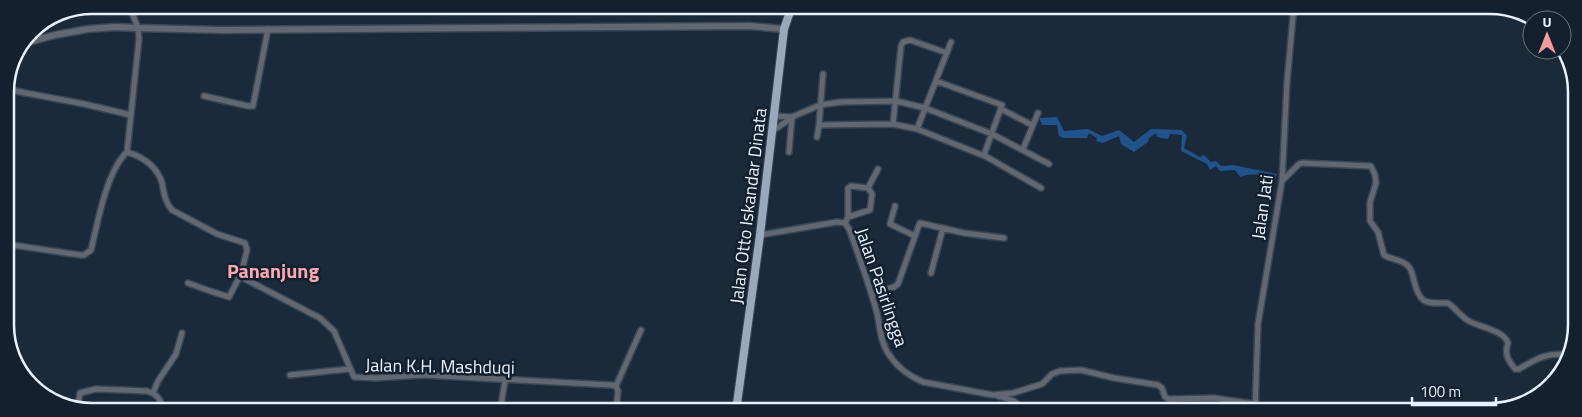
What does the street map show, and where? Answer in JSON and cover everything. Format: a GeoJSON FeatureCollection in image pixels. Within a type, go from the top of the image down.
{"type":"FeatureCollection","features":[{"type":"Feature","properties":{"kind":"main road","name":"Jalan Otto Iskandar Dinata"},"geometry":{"type":"LineString","coordinates":[[737,403],[760,235],[784,29],[789,14]]}},
{"type":"Feature","properties":{"kind":"street"},"geometry":{"type":"LineString","coordinates":[[14,245],[80,256],[88,253],[90,250],[113,171],[127,152],[139,39],[138,28],[133,14]]}},
{"type":"Feature","properties":{"kind":"street","name":"Jalan Jati"},"geometry":{"type":"LineString","coordinates":[[1255,403],[1258,324],[1282,179],[1287,82],[1293,14]]}},
{"type":"Feature","properties":{"kind":"street"},"geometry":{"type":"LineString","coordinates":[[32,42],[55,35],[116,26],[138,28],[268,29],[749,26],[784,29]]}},
{"type":"Feature","properties":{"kind":"street"},"geometry":{"type":"LineString","coordinates":[[204,96],[253,106],[268,29]]}},
{"type":"Feature","properties":{"kind":"street"},"geometry":{"type":"LineString","coordinates":[[893,124],[901,46],[903,42],[910,40],[947,53]]}},
{"type":"Feature","properties":{"kind":"street"},"geometry":{"type":"LineString","coordinates":[[917,130],[951,42]]}},
{"type":"Feature","properties":{"kind":"street"},"geometry":{"type":"LineString","coordinates":[[817,137],[823,74]]}},
{"type":"Feature","properties":{"kind":"street"},"geometry":{"type":"LineString","coordinates":[[936,81],[1001,104],[1001,109],[984,155]]}},
{"type":"Feature","properties":{"kind":"street"},"geometry":{"type":"LineString","coordinates":[[14,91],[131,115]]}},
{"type":"Feature","properties":{"kind":"street"},"geometry":{"type":"LineString","coordinates":[[773,130],[792,118],[820,105],[841,102],[896,101],[925,108],[992,134],[1049,164]]}},
{"type":"Feature","properties":{"kind":"street"},"geometry":{"type":"LineString","coordinates":[[1001,109],[1032,125]]}},
{"type":"Feature","properties":{"kind":"street"},"geometry":{"type":"LineString","coordinates":[[1023,149],[1038,113]]}},
{"type":"Feature","properties":{"kind":"street"},"geometry":{"type":"LineString","coordinates":[[774,116],[792,118]]}},
{"type":"Feature","properties":{"kind":"street"},"geometry":{"type":"LineString","coordinates":[[789,152],[792,118]]}},
{"type":"Feature","properties":{"kind":"street"},"geometry":{"type":"LineString","coordinates":[[819,125],[893,124],[917,130],[984,155],[1042,188]]}},
{"type":"Feature","properties":{"kind":"street"},"geometry":{"type":"LineString","coordinates":[[127,152],[147,161],[155,169],[159,176],[167,205],[172,210],[217,234],[245,243],[247,250],[242,274],[229,296],[218,294],[188,282]]}},
{"type":"Feature","properties":{"kind":"street"},"geometry":{"type":"LineString","coordinates":[[1282,179],[1298,164],[1302,163],[1371,166],[1376,183],[1370,202],[1371,223],[1378,232],[1386,257],[1399,260],[1409,266],[1417,294],[1420,298],[1430,303],[1450,304],[1464,318],[1506,337],[1508,343],[1506,354],[1515,369],[1519,369],[1540,357],[1562,355]]}},
{"type":"Feature","properties":{"kind":"street"},"geometry":{"type":"LineString","coordinates":[[868,188],[878,169]]}},
{"type":"Feature","properties":{"kind":"street"},"geometry":{"type":"LineString","coordinates":[[845,223],[848,217],[848,188],[851,186],[868,188],[872,194],[870,210],[848,217]]}},
{"type":"Feature","properties":{"kind":"street"},"geometry":{"type":"LineString","coordinates":[[895,206],[890,224],[915,236]]}},
{"type":"Feature","properties":{"kind":"street","name":"Jalan Pasirlingga"},"geometry":{"type":"LineString","coordinates":[[760,235],[837,222],[845,223],[849,229],[866,277],[884,345],[888,353],[914,378],[935,385],[993,395],[1013,393],[1042,384],[1052,374],[1060,371],[1081,370],[1114,378],[1158,385],[1162,388],[1165,397],[1169,399],[1214,398],[1248,403]]}},
{"type":"Feature","properties":{"kind":"street"},"geometry":{"type":"LineString","coordinates":[[871,294],[898,284],[920,223],[964,233],[1004,238]]}},
{"type":"Feature","properties":{"kind":"street"},"geometry":{"type":"LineString","coordinates":[[931,273],[942,228]]}},
{"type":"Feature","properties":{"kind":"street","name":"Jalan K.H. Mashduqi"},"geometry":{"type":"LineString","coordinates":[[242,274],[245,279],[320,318],[331,327],[354,377],[423,375],[616,386]]}},
{"type":"Feature","properties":{"kind":"street"},"geometry":{"type":"LineString","coordinates":[[617,403],[618,391],[616,386],[641,330]]}},
{"type":"Feature","properties":{"kind":"street"},"geometry":{"type":"LineString","coordinates":[[152,393],[176,354],[182,333]]}},
{"type":"Feature","properties":{"kind":"street"},"geometry":{"type":"LineString","coordinates":[[290,375],[350,369]]}},
{"type":"Feature","properties":{"kind":"street"},"geometry":{"type":"LineString","coordinates":[[501,403],[505,380]]}},
{"type":"Feature","properties":{"kind":"street"},"geometry":{"type":"LineString","coordinates":[[78,402],[80,393],[96,389],[146,391],[152,393],[161,403]]}},
{"type":"Feature","properties":{"kind":"street"},"geometry":{"type":"LineString","coordinates":[[993,395],[1013,400],[1016,403]]}},
{"type":"Feature","properties":{"kind":"shaded area"},"geometry":{"type":"Polygon","coordinates":[[[1057,117],[1064,131],[1088,129],[1102,136],[1119,130],[1134,142],[1151,129],[1182,130],[1187,136],[1184,148],[1200,157],[1204,155],[1211,162],[1216,161],[1221,166],[1233,165],[1277,174],[1275,180],[1258,175],[1240,177],[1235,170],[1220,171],[1216,166],[1210,170],[1207,164],[1181,151],[1182,135],[1170,134],[1168,139],[1157,137],[1156,133],[1149,138],[1148,142],[1134,152],[1121,144],[1119,136],[1103,143],[1096,141],[1097,138],[1089,133],[1087,138],[1064,138],[1059,136],[1057,125],[1042,125],[1039,118],[1057,117]]]}},
{"type":"Feature","properties":{"kind":"district","name":"Pananjung"},"geometry":{"type":"Point","coordinates":[273,270]}}]}
